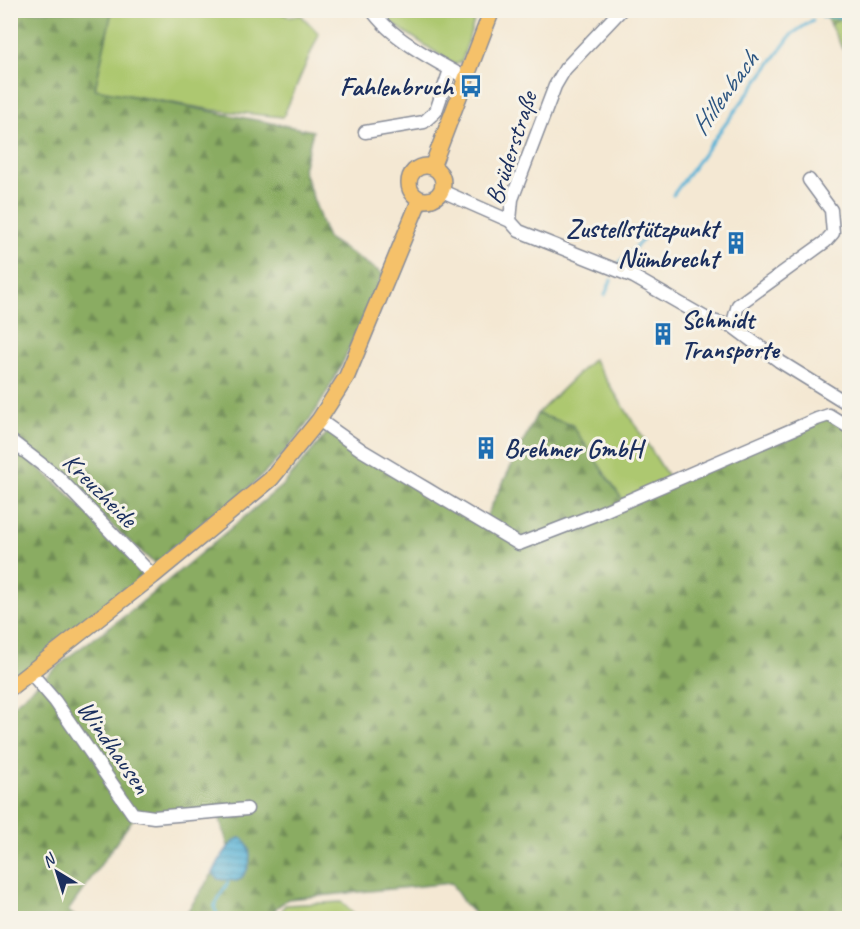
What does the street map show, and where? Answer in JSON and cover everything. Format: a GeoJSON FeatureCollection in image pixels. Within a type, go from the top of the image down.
{"type":"FeatureCollection","features":[{"type":"Feature","properties":{"kind":"main road"},"geometry":{"type":"LineString","coordinates":[[432,167],[492,10]]}},
{"type":"Feature","properties":{"kind":"main road"},"geometry":{"type":"LineString","coordinates":[[432,167],[442,176],[442,191],[434,199],[420,199],[411,189],[410,178],[418,169],[432,167]]}},
{"type":"Feature","properties":{"kind":"main road"},"geometry":{"type":"LineString","coordinates":[[10,688],[153,576],[271,479],[319,420],[347,376],[420,199]]}},
{"type":"Feature","properties":{"kind":"street"},"geometry":{"type":"LineString","coordinates":[[372,10],[377,18],[409,44],[466,78]]}},
{"type":"Feature","properties":{"kind":"street","name":"Brüderstraße"},"geometry":{"type":"LineString","coordinates":[[621,10],[565,69],[555,86],[512,199],[510,221],[519,231],[538,241],[634,277],[709,320],[732,326],[779,361],[849,405]]}},
{"type":"Feature","properties":{"kind":"street"},"geometry":{"type":"LineString","coordinates":[[365,132],[424,122],[436,111],[450,70]]}},
{"type":"Feature","properties":{"kind":"street"},"geometry":{"type":"LineString","coordinates":[[732,326],[738,305],[825,242],[833,233],[831,210],[809,180]]}},
{"type":"Feature","properties":{"kind":"street"},"geometry":{"type":"LineString","coordinates":[[442,191],[510,221]]}},
{"type":"Feature","properties":{"kind":"street"},"geometry":{"type":"LineString","coordinates":[[319,420],[363,451],[519,544],[597,514],[817,419],[829,415],[849,428]]}},
{"type":"Feature","properties":{"kind":"street","name":"Kreuzheide"},"geometry":{"type":"LineString","coordinates":[[10,440],[58,477],[153,576]]}},
{"type":"Feature","properties":{"kind":"street","name":"Windhausen"},"geometry":{"type":"LineString","coordinates":[[30,672],[54,701],[133,814],[154,818],[247,809]]}},
{"type":"Feature","properties":{"kind":"green space"},"geometry":{"type":"Polygon","coordinates":[[[10,11],[112,11],[95,89],[313,131],[303,169],[327,238],[383,274],[330,386],[293,442],[276,462],[238,498],[155,564],[33,455],[11,440],[10,11]]]}},
{"type":"Feature","properties":{"kind":"green space"},"geometry":{"type":"Polygon","coordinates":[[[112,11],[276,11],[290,17],[301,15],[319,34],[283,117],[213,110],[95,89],[112,11]]]}},
{"type":"Feature","properties":{"kind":"green space"},"geometry":{"type":"Polygon","coordinates":[[[378,11],[477,11],[462,61],[455,65],[381,16],[378,11]]]}},
{"type":"Feature","properties":{"kind":"green space"},"geometry":{"type":"Polygon","coordinates":[[[823,11],[849,11],[849,12],[830,25],[823,11]]]}},
{"type":"Feature","properties":{"kind":"green space"},"geometry":{"type":"Polygon","coordinates":[[[849,12],[849,60],[830,25],[849,12]]]}},
{"type":"Feature","properties":{"kind":"green space"},"geometry":{"type":"Polygon","coordinates":[[[593,359],[669,478],[622,500],[572,425],[537,414],[593,359]]]}},
{"type":"Feature","properties":{"kind":"green space"},"geometry":{"type":"Polygon","coordinates":[[[537,414],[572,425],[624,502],[829,415],[849,428],[849,918],[479,918],[464,903],[451,883],[288,899],[276,908],[273,918],[183,918],[229,849],[219,816],[137,813],[68,911],[77,918],[11,918],[11,707],[71,655],[130,612],[284,484],[328,432],[485,519],[537,414]]]}},
{"type":"Feature","properties":{"kind":"green space"},"geometry":{"type":"Polygon","coordinates":[[[11,447],[30,460],[65,491],[146,575],[11,683],[11,447]]]}},
{"type":"Feature","properties":{"kind":"green space"},"geometry":{"type":"Polygon","coordinates":[[[342,902],[358,918],[278,918],[285,905],[342,902]]]}},
{"type":"Feature","properties":{"kind":"water"},"geometry":{"type":"Polygon","coordinates":[[[239,838],[244,839],[249,850],[249,862],[245,873],[237,881],[218,879],[213,873],[218,863],[227,849],[239,838]]]}},
{"type":"Feature","properties":{"kind":"waterway","name":"Hillenbach"},"geometry":{"type":"LineString","coordinates":[[823,17],[850,17]]}},
{"type":"Feature","properties":{"kind":"waterway","name":"Hillenbach"},"geometry":{"type":"LineString","coordinates":[[673,195],[792,34],[813,20]]}},
{"type":"Feature","properties":{"kind":"waterway","name":"Hillenbach"},"geometry":{"type":"LineString","coordinates":[[619,263],[654,229]]}},
{"type":"Feature","properties":{"kind":"waterway","name":"Hillenbach"},"geometry":{"type":"LineString","coordinates":[[605,295],[611,280]]}},
{"type":"Feature","properties":{"kind":"waterway"},"geometry":{"type":"LineString","coordinates":[[219,918],[214,907],[228,882]]}},
{"type":"Feature","properties":{"kind":"place","name":"Fahlenbruch"},"geometry":{"type":"Point","coordinates":[471,86]}},
{"type":"Feature","properties":{"kind":"place","name":"Zustellstützpunkt Nümbrecht"},"geometry":{"type":"Point","coordinates":[736,243]}},
{"type":"Feature","properties":{"kind":"place","name":"Schmidt Transporte"},"geometry":{"type":"Point","coordinates":[663,334]}},
{"type":"Feature","properties":{"kind":"place","name":"Brehmer GmbH"},"geometry":{"type":"Point","coordinates":[486,448]}}]}
